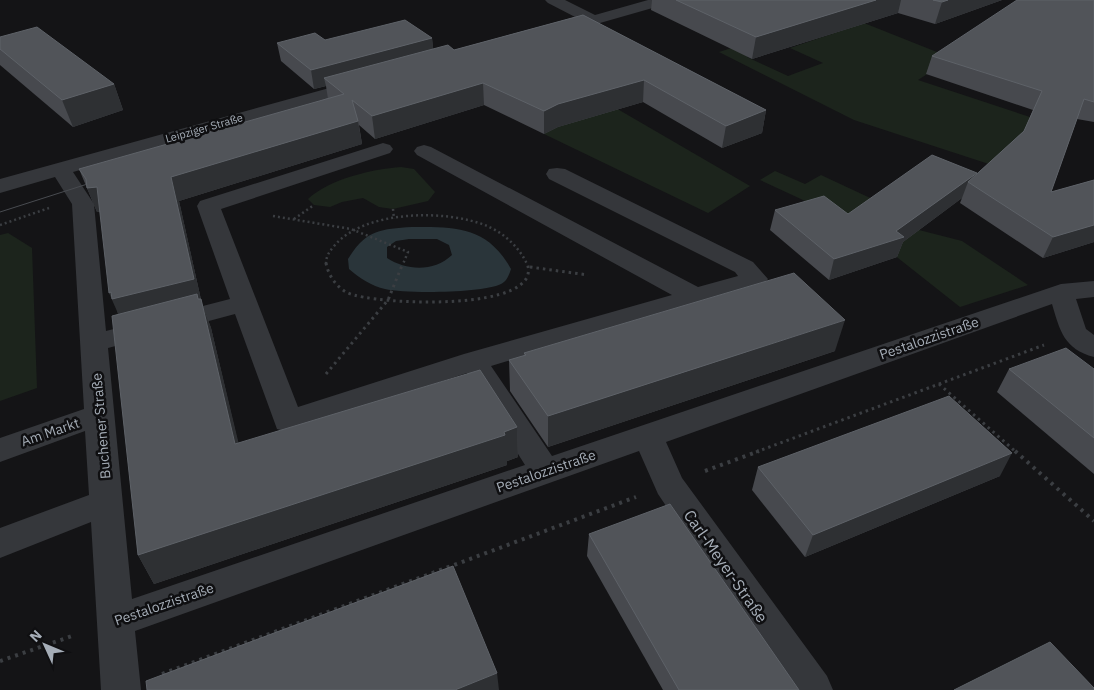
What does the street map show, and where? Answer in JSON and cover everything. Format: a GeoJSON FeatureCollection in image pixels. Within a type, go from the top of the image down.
{"type":"FeatureCollection","features":[{"type":"Feature","properties":{"kind":"street"},"geometry":{"type":"LineString","coordinates":[[553,0],[594,20]]}},
{"type":"Feature","properties":{"kind":"street"},"geometry":{"type":"LineString","coordinates":[[538,35],[665,0]]}},
{"type":"Feature","properties":{"kind":"street","name":"Leipziger Straße"},"geometry":{"type":"LineString","coordinates":[[0,186],[380,79]]}},
{"type":"Feature","properties":{"kind":"street"},"geometry":{"type":"LineString","coordinates":[[383,149],[208,206],[288,421],[474,361],[755,279],[744,267],[558,174]]}},
{"type":"Feature","properties":{"kind":"street"},"geometry":{"type":"LineString","coordinates":[[424,150],[694,296]]}},
{"type":"Feature","properties":{"kind":"street","name":"Buchener Straße"},"geometry":{"type":"LineString","coordinates":[[60,169],[83,204],[122,690]]}},
{"type":"Feature","properties":{"kind":"street","name":"Pestalozzistraße"},"geometry":{"type":"LineString","coordinates":[[116,621],[1061,292],[1094,289]]}},
{"type":"Feature","properties":{"kind":"street"},"geometry":{"type":"LineString","coordinates":[[1061,292],[1084,341]]}},
{"type":"Feature","properties":{"kind":"street"},"geometry":{"type":"LineString","coordinates":[[94,343],[244,303]]}},
{"type":"Feature","properties":{"kind":"street"},"geometry":{"type":"LineString","coordinates":[[474,361],[546,471]]}},
{"type":"Feature","properties":{"kind":"street","name":"Am Markt"},"geometry":{"type":"LineString","coordinates":[[0,450],[100,415]]}},
{"type":"Feature","properties":{"kind":"street","name":"Carl-Meyer-Straße"},"geometry":{"type":"LineString","coordinates":[[648,436],[669,485],[813,690]]}},
{"type":"Feature","properties":{"kind":"street"},"geometry":{"type":"LineString","coordinates":[[0,543],[107,502]]}},
{"type":"Feature","properties":{"kind":"path"},"geometry":{"type":"LineString","coordinates":[[293,220],[314,205]]}},
{"type":"Feature","properties":{"kind":"path"},"geometry":{"type":"LineString","coordinates":[[208,206],[351,229],[408,252],[390,291],[388,300],[288,421]]}},
{"type":"Feature","properties":{"kind":"path"},"geometry":{"type":"LineString","coordinates":[[394,209],[394,219]]}},
{"type":"Feature","properties":{"kind":"path"},"geometry":{"type":"LineString","coordinates":[[450,216],[482,223],[502,235],[512,244],[529,267],[528,279],[518,290],[496,297],[462,301],[371,299],[348,294],[336,284],[327,270],[327,255],[338,240],[351,229],[367,222],[450,216]]}},
{"type":"Feature","properties":{"kind":"path"},"geometry":{"type":"LineString","coordinates":[[122,690],[939,384],[1084,341]]}},
{"type":"Feature","properties":{"kind":"path"},"geometry":{"type":"LineString","coordinates":[[939,384],[1094,521]]}},
{"type":"Feature","properties":{"kind":"path","name":"Pestalozzistraße"},"geometry":{"type":"LineString","coordinates":[[0,661],[116,621]]}},
{"type":"Feature","properties":{"kind":"shaded area"},"geometry":{"type":"Polygon","coordinates":[[[864,23],[952,58],[918,80],[1030,117],[1014,154],[998,167],[854,120],[719,52],[753,41],[747,57],[788,76],[823,63],[790,48],[864,23]]]}},
{"type":"Feature","properties":{"kind":"shaded area"},"geometry":{"type":"Polygon","coordinates":[[[614,107],[750,186],[708,213],[544,134],[614,107]]]}},
{"type":"Feature","properties":{"kind":"shaded area"},"geometry":{"type":"Polygon","coordinates":[[[401,167],[414,169],[435,192],[428,201],[393,209],[379,207],[363,198],[342,202],[330,207],[314,205],[308,199],[328,186],[352,176],[401,167]]]}},
{"type":"Feature","properties":{"kind":"shaded area"},"geometry":{"type":"Polygon","coordinates":[[[775,171],[805,184],[821,175],[896,210],[892,217],[919,230],[962,241],[1028,285],[960,307],[879,243],[816,206],[760,180],[775,171]]]}},
{"type":"Feature","properties":{"kind":"shaded area"},"geometry":{"type":"Polygon","coordinates":[[[401,228],[456,229],[481,237],[492,244],[502,255],[511,269],[509,276],[501,284],[492,287],[462,291],[409,292],[375,286],[349,269],[348,259],[361,242],[382,230],[401,228]],[[437,239],[396,241],[387,247],[387,258],[403,265],[420,268],[445,261],[452,255],[449,245],[437,239]]]}},
{"type":"Feature","properties":{"kind":"shaded area"},"geometry":{"type":"Polygon","coordinates":[[[8,233],[32,248],[37,388],[0,401],[0,235],[8,233]]]}},
{"type":"Feature","properties":{"kind":"building"},"geometry":{"type":"Polygon","coordinates":[[[676,0],[876,0],[756,37],[676,0]]]}},
{"type":"Feature","properties":{"kind":"building"},"geometry":{"type":"Polygon","coordinates":[[[1017,0],[1094,0],[1094,102],[1084,99],[1051,192],[1094,180],[1094,225],[1053,237],[968,182],[1024,131],[1042,91],[932,56],[1017,0]]]}},
{"type":"Feature","properties":{"kind":"building"},"geometry":{"type":"Polygon","coordinates":[[[583,15],[766,110],[726,126],[644,80],[558,104],[544,111],[483,83],[372,116],[352,100],[358,121],[171,177],[194,279],[112,299],[111,292],[109,293],[97,187],[87,188],[86,179],[79,169],[344,94],[324,78],[448,45],[454,50],[583,15]]]}},
{"type":"Feature","properties":{"kind":"building"},"geometry":{"type":"Polygon","coordinates":[[[405,20],[432,38],[311,70],[277,43],[315,33],[325,40],[405,20]]]}},
{"type":"Feature","properties":{"kind":"building"},"geometry":{"type":"Polygon","coordinates":[[[37,27],[114,84],[62,100],[0,49],[0,37],[37,27]]]}},
{"type":"Feature","properties":{"kind":"building"},"geometry":{"type":"Polygon","coordinates":[[[932,155],[977,173],[896,231],[904,237],[834,259],[775,210],[824,196],[848,214],[932,155]]]}},
{"type":"Feature","properties":{"kind":"building"},"geometry":{"type":"Polygon","coordinates":[[[794,273],[845,320],[548,416],[509,360],[526,355],[524,353],[794,273]]]}},
{"type":"Feature","properties":{"kind":"building"},"geometry":{"type":"Polygon","coordinates":[[[197,294],[198,299],[201,299],[235,444],[480,370],[517,427],[504,432],[505,435],[138,555],[112,316],[197,294]]]}},
{"type":"Feature","properties":{"kind":"building"},"geometry":{"type":"Polygon","coordinates":[[[1066,348],[1094,369],[1094,438],[1009,369],[1066,348]]]}},
{"type":"Feature","properties":{"kind":"building"},"geometry":{"type":"Polygon","coordinates":[[[949,396],[1012,453],[813,535],[758,467],[949,396]]]}},
{"type":"Feature","properties":{"kind":"building"},"geometry":{"type":"Polygon","coordinates":[[[670,504],[799,690],[679,690],[589,534],[670,504]]]}},
{"type":"Feature","properties":{"kind":"building"},"geometry":{"type":"Polygon","coordinates":[[[453,566],[497,673],[455,690],[147,690],[146,681],[453,566]]]}},
{"type":"Feature","properties":{"kind":"building"},"geometry":{"type":"Polygon","coordinates":[[[1050,642],[1094,690],[954,690],[1050,642]]]}},
{"type":"Feature","properties":{"kind":"tram line"},"geometry":{"type":"LineString","coordinates":[[307,106],[340,94]]}},
{"type":"Feature","properties":{"kind":"tram line"},"geometry":{"type":"LineString","coordinates":[[0,212],[100,180]]}}]}
